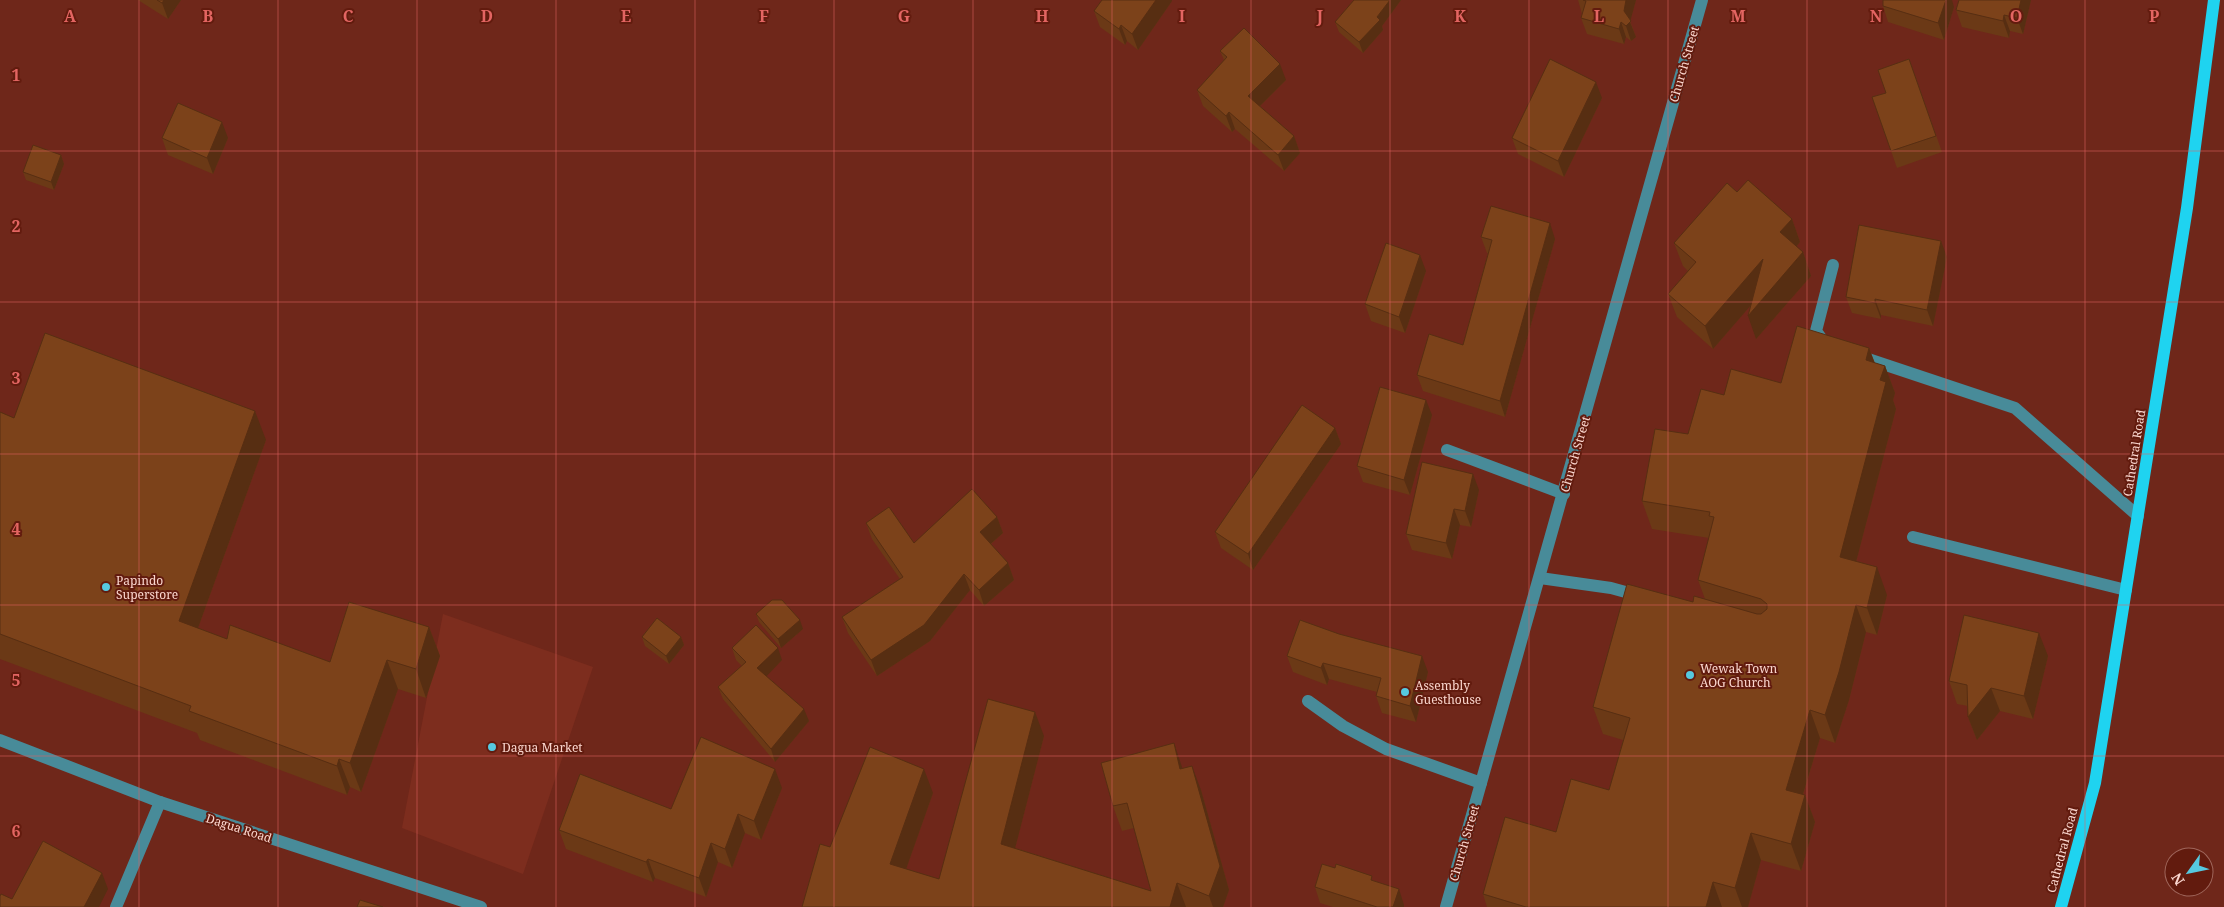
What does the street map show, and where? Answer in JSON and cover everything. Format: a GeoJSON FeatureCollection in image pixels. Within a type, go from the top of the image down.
{"type":"FeatureCollection","features":[{"type":"Feature","properties":{"kind":"main road","name":"Cathedral Road"},"geometry":{"type":"LineString","coordinates":[[2061,907],[2095,783],[2188,208],[2214,0]]}},
{"type":"Feature","properties":{"kind":"street","name":"Church Street"},"geometry":{"type":"LineString","coordinates":[[1446,907],[1702,0]]}},
{"type":"Feature","properties":{"kind":"street"},"geometry":{"type":"LineString","coordinates":[[1833,264],[1816,331],[1824,344],[2015,408],[2138,516]]}},
{"type":"Feature","properties":{"kind":"street"},"geometry":{"type":"LineString","coordinates":[[1447,450],[1564,494]]}},
{"type":"Feature","properties":{"kind":"street"},"geometry":{"type":"LineString","coordinates":[[1914,537],[2126,590]]}},
{"type":"Feature","properties":{"kind":"street"},"geometry":{"type":"LineString","coordinates":[[1540,578],[1611,588],[1648,599]]}},
{"type":"Feature","properties":{"kind":"street"},"geometry":{"type":"LineString","coordinates":[[1308,701],[1343,726],[1386,749],[1482,783]]}},
{"type":"Feature","properties":{"kind":"street","name":"Dagua Road"},"geometry":{"type":"LineString","coordinates":[[0,740],[160,802],[481,907]]}},
{"type":"Feature","properties":{"kind":"street"},"geometry":{"type":"LineString","coordinates":[[116,907],[160,802]]}},
{"type":"Feature","properties":{"kind":"shaded area","name":"Dagua Market"},"geometry":{"type":"Polygon","coordinates":[[[443,614],[593,667],[523,874],[402,828],[443,614]]]}},
{"type":"Feature","properties":{"kind":"building"},"geometry":{"type":"Polygon","coordinates":[[[1102,0],[1156,0],[1132,34],[1121,25],[1119,29],[1094,11],[1102,0]]]}},
{"type":"Feature","properties":{"kind":"building"},"geometry":{"type":"Polygon","coordinates":[[[1354,0],[1390,0],[1377,17],[1380,20],[1359,42],[1335,22],[1354,0]]]}},
{"type":"Feature","properties":{"kind":"building"},"geometry":{"type":"Polygon","coordinates":[[[1583,0],[1626,0],[1624,11],[1631,21],[1626,26],[1621,22],[1619,29],[1581,18],[1586,1],[1583,0]]]}},
{"type":"Feature","properties":{"kind":"building"},"geometry":{"type":"Polygon","coordinates":[[[1883,0],[1946,0],[1938,23],[1883,6],[1883,0]]]}},
{"type":"Feature","properties":{"kind":"building"},"geometry":{"type":"Polygon","coordinates":[[[1959,0],[2021,0],[2017,18],[2004,15],[2003,21],[1956,10],[1959,0]]]}},
{"type":"Feature","properties":{"kind":"building"},"geometry":{"type":"Polygon","coordinates":[[[1244,28],[1280,64],[1248,96],[1294,136],[1278,155],[1229,112],[1226,116],[1197,90],[1227,57],[1220,51],[1244,28]]]}},
{"type":"Feature","properties":{"kind":"building"},"geometry":{"type":"Polygon","coordinates":[[[1550,59],[1596,82],[1558,161],[1512,138],[1550,59]]]}},
{"type":"Feature","properties":{"kind":"building"},"geometry":{"type":"Polygon","coordinates":[[[1909,59],[1936,136],[1891,151],[1872,97],[1886,93],[1878,70],[1909,59]]]}},
{"type":"Feature","properties":{"kind":"building"},"geometry":{"type":"Polygon","coordinates":[[[178,103],[222,122],[207,158],[162,138],[178,103]]]}},
{"type":"Feature","properties":{"kind":"building"},"geometry":{"type":"Polygon","coordinates":[[[33,145],[61,155],[51,182],[23,172],[33,145]]]}},
{"type":"Feature","properties":{"kind":"building"},"geometry":{"type":"Polygon","coordinates":[[[1748,180],[1792,219],[1780,232],[1803,252],[1748,316],[1763,259],[1705,326],[1668,294],[1696,262],[1674,243],[1727,183],[1737,192],[1748,180]]]}},
{"type":"Feature","properties":{"kind":"building"},"geometry":{"type":"Polygon","coordinates":[[[1491,206],[1550,223],[1500,401],[1417,375],[1429,334],[1463,345],[1492,240],[1481,237],[1491,206]]]}},
{"type":"Feature","properties":{"kind":"building"},"geometry":{"type":"Polygon","coordinates":[[[1859,225],[1941,241],[1927,310],[1875,299],[1875,303],[1846,297],[1859,225]]]}},
{"type":"Feature","properties":{"kind":"building"},"geometry":{"type":"Polygon","coordinates":[[[1386,243],[1420,255],[1399,317],[1365,304],[1386,243]]]}},
{"type":"Feature","properties":{"kind":"building"},"geometry":{"type":"Polygon","coordinates":[[[1797,326],[1869,348],[1866,360],[1885,366],[1880,380],[1886,382],[1840,557],[1877,567],[1867,608],[1856,605],[1839,672],[1825,715],[1810,710],[1786,790],[1805,795],[1791,844],[1751,833],[1735,888],[1713,882],[1706,907],[1526,907],[1483,894],[1505,817],[1556,832],[1571,779],[1609,790],[1630,718],[1593,707],[1627,584],[1693,602],[1694,596],[1757,614],[1761,614],[1767,609],[1767,604],[1761,599],[1698,580],[1714,517],[1709,516],[1710,512],[1642,501],[1655,429],[1688,434],[1701,389],[1724,395],[1731,369],[1781,383],[1797,326]]]}},
{"type":"Feature","properties":{"kind":"building","name":"Papindo Superstore"},"geometry":{"type":"Polygon","coordinates":[[[45,333],[255,411],[179,621],[227,639],[230,625],[330,662],[349,602],[429,627],[416,669],[387,660],[350,763],[339,759],[337,766],[189,711],[191,706],[0,634],[0,412],[14,418],[45,333]]]}},
{"type":"Feature","properties":{"kind":"building"},"geometry":{"type":"Polygon","coordinates":[[[1380,387],[1426,400],[1404,480],[1357,466],[1380,387]]]}},
{"type":"Feature","properties":{"kind":"building"},"geometry":{"type":"Polygon","coordinates":[[[1302,405],[1335,428],[1248,554],[1215,532],[1302,405]]]}},
{"type":"Feature","properties":{"kind":"building"},"geometry":{"type":"Polygon","coordinates":[[[1422,462],[1473,474],[1465,511],[1454,509],[1446,543],[1406,534],[1422,462]]]}},
{"type":"Feature","properties":{"kind":"building"},"geometry":{"type":"Polygon","coordinates":[[[972,489],[997,517],[980,532],[1008,563],[979,590],[964,574],[924,625],[871,660],[842,617],[903,577],[866,523],[889,507],[914,543],[972,489]]]}},
{"type":"Feature","properties":{"kind":"building"},"geometry":{"type":"Polygon","coordinates":[[[772,600],[782,600],[800,620],[778,639],[756,614],[772,600]]]}},
{"type":"Feature","properties":{"kind":"building"},"geometry":{"type":"Polygon","coordinates":[[[1964,615],[2039,633],[2024,696],[1991,688],[1968,717],[1967,685],[1949,681],[1964,615]]]}},
{"type":"Feature","properties":{"kind":"building"},"geometry":{"type":"Polygon","coordinates":[[[657,618],[681,637],[666,656],[642,637],[657,618]]]}},
{"type":"Feature","properties":{"kind":"building"},"geometry":{"type":"Polygon","coordinates":[[[1300,620],[1339,634],[1422,656],[1410,706],[1376,696],[1381,678],[1323,663],[1321,668],[1287,656],[1300,620]]]}},
{"type":"Feature","properties":{"kind":"building"},"geometry":{"type":"Polygon","coordinates":[[[756,625],[778,648],[757,668],[804,709],[771,749],[718,687],[746,662],[732,648],[756,625]]]}},
{"type":"Feature","properties":{"kind":"building"},"geometry":{"type":"Polygon","coordinates":[[[988,699],[1035,712],[1001,844],[1151,891],[1127,803],[1113,806],[1101,763],[1174,743],[1180,769],[1192,766],[1220,866],[1209,896],[1177,883],[1170,907],[802,907],[820,844],[830,847],[870,747],[924,769],[890,864],[939,879],[988,699]]]}},
{"type":"Feature","properties":{"kind":"building"},"geometry":{"type":"Polygon","coordinates":[[[701,737],[775,769],[754,821],[738,814],[725,849],[711,843],[699,878],[648,859],[646,862],[559,830],[580,774],[671,809],[701,737]]]}},
{"type":"Feature","properties":{"kind":"building"},"geometry":{"type":"Polygon","coordinates":[[[43,841],[102,873],[84,907],[0,907],[1,894],[12,899],[43,841]]]}},
{"type":"Feature","properties":{"kind":"building"},"geometry":{"type":"Polygon","coordinates":[[[1322,864],[1335,868],[1336,864],[1372,876],[1371,880],[1399,889],[1393,907],[1377,907],[1315,887],[1322,864]]]}},
{"type":"Feature","properties":{"kind":"building"},"geometry":{"type":"Polygon","coordinates":[[[360,900],[383,907],[357,907],[360,900]]]}},
{"type":"Feature","properties":{"kind":"place","name":"Papindo Superstore"},"geometry":{"type":"Point","coordinates":[106,587]}},
{"type":"Feature","properties":{"kind":"place","name":"Wewak Town AOG Church"},"geometry":{"type":"Point","coordinates":[1690,675]}},
{"type":"Feature","properties":{"kind":"place","name":"Assembly Guesthouse"},"geometry":{"type":"Point","coordinates":[1405,692]}},
{"type":"Feature","properties":{"kind":"place","name":"Dagua Market"},"geometry":{"type":"Point","coordinates":[492,747]}}]}
